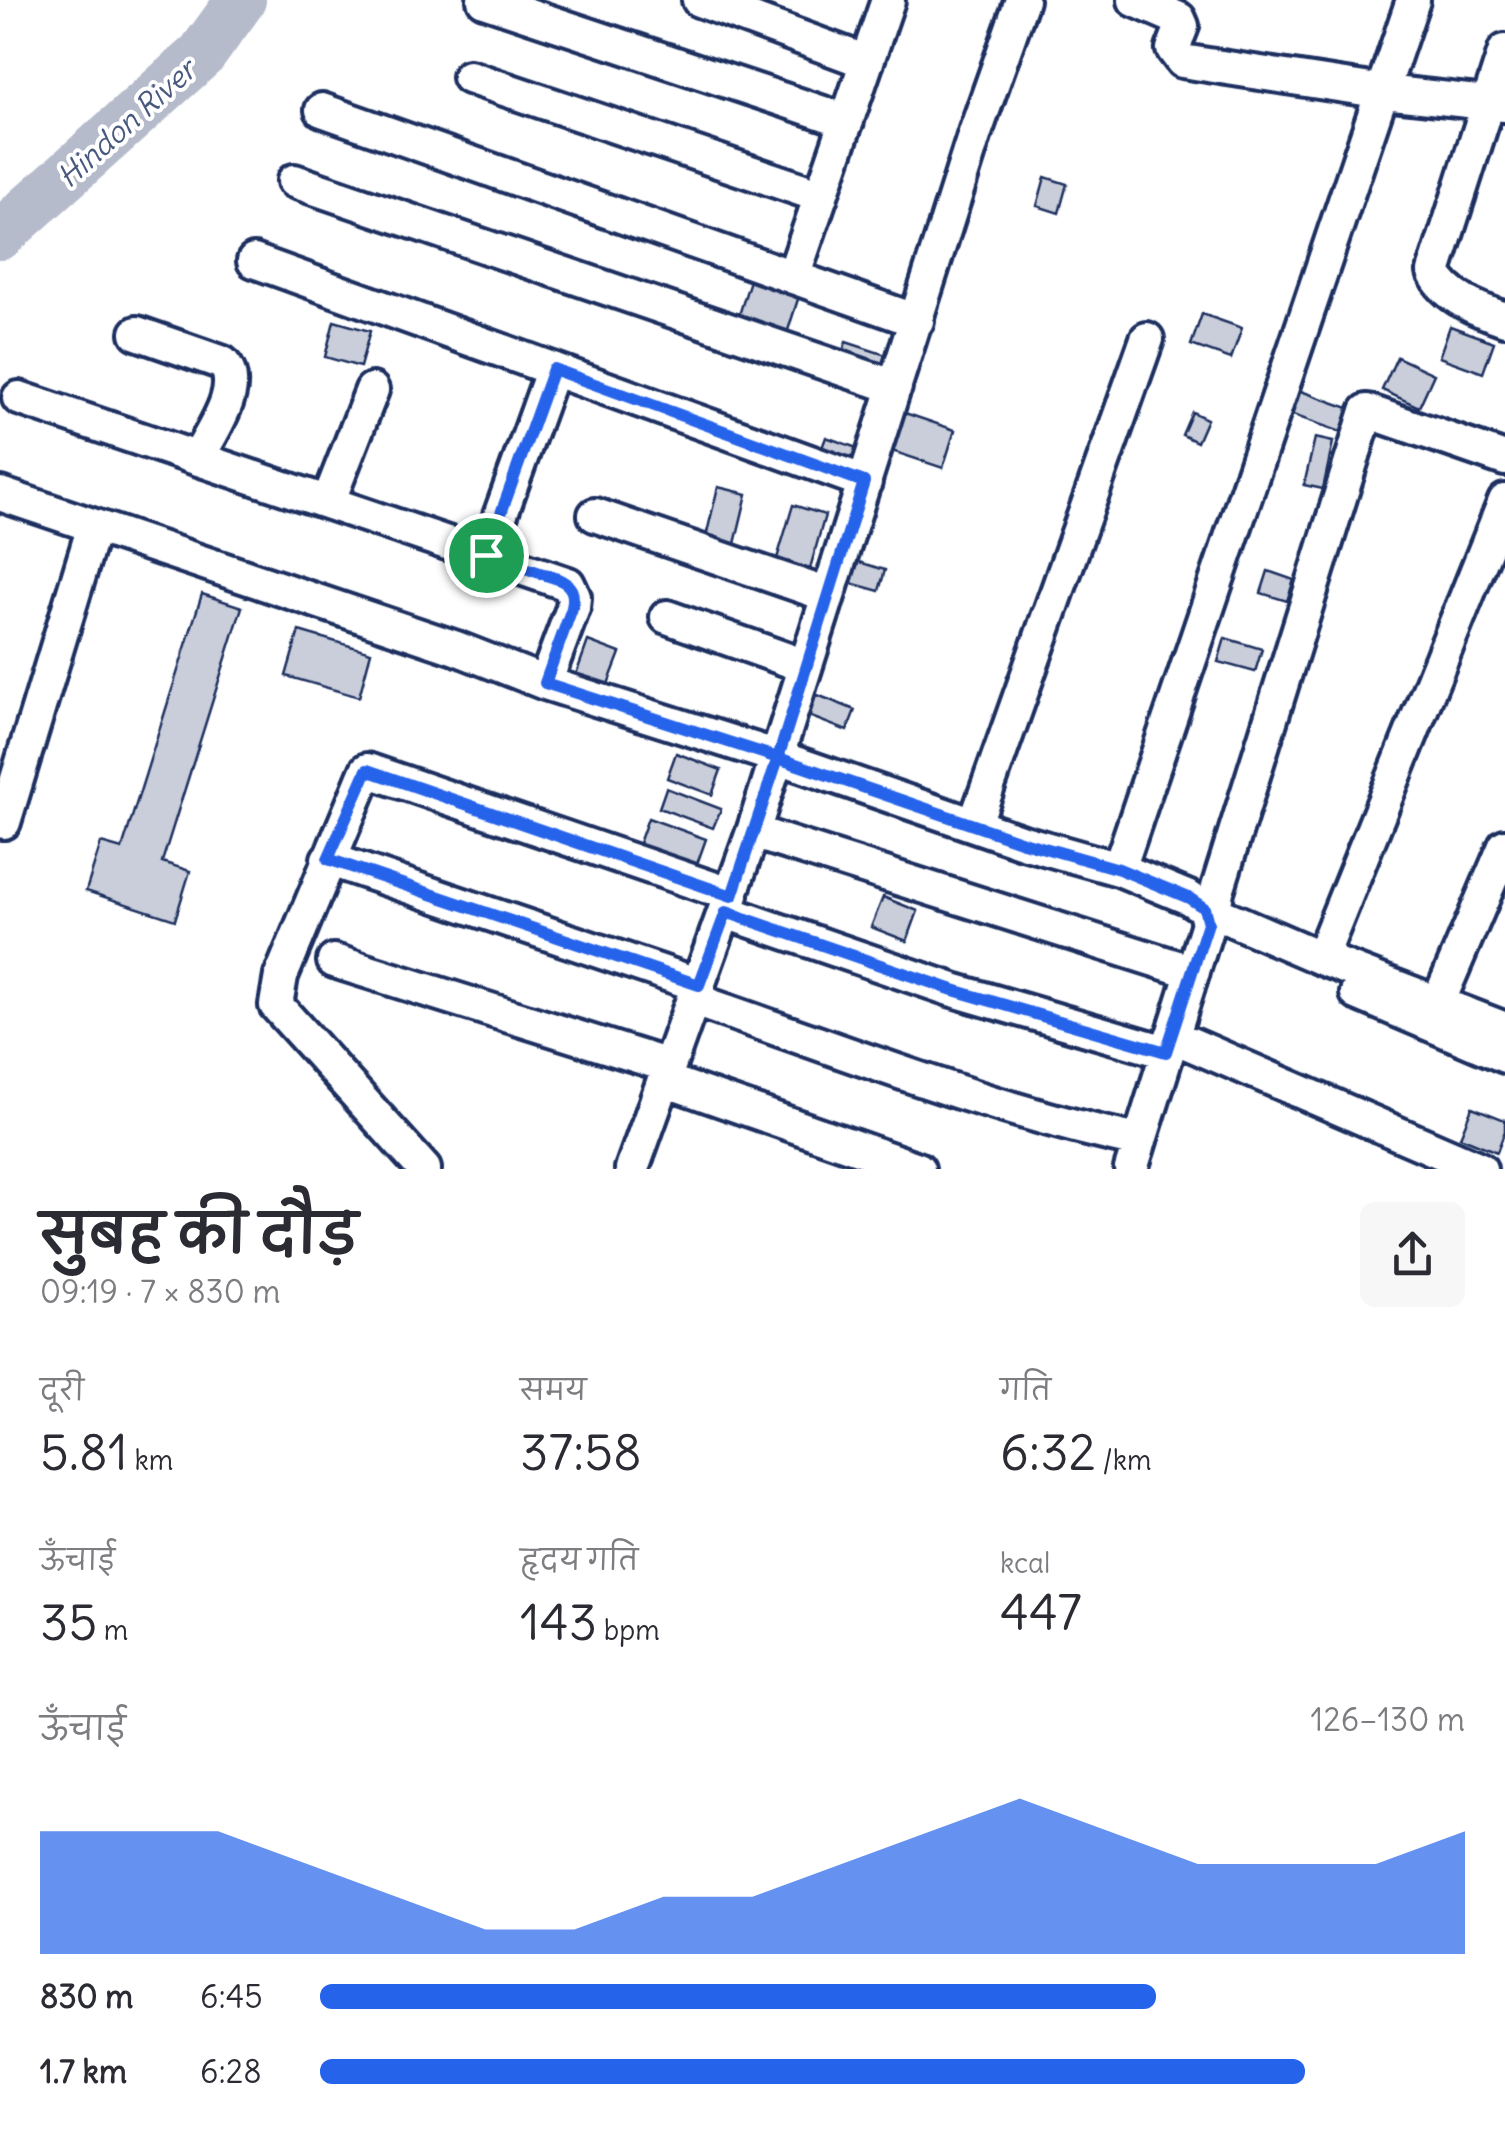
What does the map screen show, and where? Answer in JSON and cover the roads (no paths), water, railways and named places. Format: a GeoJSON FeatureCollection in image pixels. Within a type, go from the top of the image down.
{"type":"FeatureCollection","features":[{"type":"Feature","properties":{"kind":"street"},"geometry":{"type":"LineString","coordinates":[[484,0],[846,120]]}},
{"type":"Feature","properties":{"kind":"street"},"geometry":{"type":"LineString","coordinates":[[699,0],[867,62]]}},
{"type":"Feature","properties":{"kind":"street"},"geometry":{"type":"LineString","coordinates":[[794,277],[888,0]]}},
{"type":"Feature","properties":{"kind":"street"},"geometry":{"type":"LineString","coordinates":[[632,1169],[778,758],[974,133],[1022,0]]}},
{"type":"Feature","properties":{"kind":"street"},"geometry":{"type":"LineString","coordinates":[[1135,0],[1179,19],[1182,26],[1173,49],[1182,61],[1384,92],[1496,104]]}},
{"type":"Feature","properties":{"kind":"street"},"geometry":{"type":"LineString","coordinates":[[1119,869],[1413,0]]}},
{"type":"Feature","properties":{"kind":"street"},"geometry":{"type":"LineString","coordinates":[[1505,50],[1496,104],[1434,272],[1450,292],[1479,310],[1505,319]]}},
{"type":"Feature","properties":{"kind":"street"},"geometry":{"type":"LineString","coordinates":[[469,77],[821,196]]}},
{"type":"Feature","properties":{"kind":"street"},"geometry":{"type":"LineString","coordinates":[[322,110],[917,320]]}},
{"type":"Feature","properties":{"kind":"street"},"geometry":{"type":"LineString","coordinates":[[294,182],[895,388]]}},
{"type":"Feature","properties":{"kind":"street"},"geometry":{"type":"LineString","coordinates":[[254,261],[864,482]]}},
{"type":"Feature","properties":{"kind":"street"},"geometry":{"type":"LineString","coordinates":[[137,334],[229,368],[231,391],[198,458]]}},
{"type":"Feature","properties":{"kind":"street"},"geometry":{"type":"LineString","coordinates":[[975,823],[1147,339]]}},
{"type":"Feature","properties":{"kind":"street"},"geometry":{"type":"LineString","coordinates":[[486,555],[553,369]]}},
{"type":"Feature","properties":{"kind":"street"},"geometry":{"type":"LineString","coordinates":[[329,500],[372,390]]}},
{"type":"Feature","properties":{"kind":"street"},"geometry":{"type":"LineString","coordinates":[[18,398],[329,500],[568,584],[574,597],[572,608],[545,683]]}},
{"type":"Feature","properties":{"kind":"street"},"geometry":{"type":"LineString","coordinates":[[1505,459],[1367,411],[1214,912],[1505,1029]]}},
{"type":"Feature","properties":{"kind":"street"},"geometry":{"type":"LineString","coordinates":[[0,494],[438,642],[545,683],[1023,842],[1119,869],[1189,898],[1204,908],[1208,923],[1135,1155],[1062,1125],[958,1093],[697,992],[328,859]]}},
{"type":"Feature","properties":{"kind":"street"},"geometry":{"type":"LineString","coordinates":[[1321,958],[1505,500]]}},
{"type":"Feature","properties":{"kind":"street"},"geometry":{"type":"LineString","coordinates":[[594,515],[828,595]]}},
{"type":"Feature","properties":{"kind":"street"},"geometry":{"type":"LineString","coordinates":[[4,822],[94,526]]}},
{"type":"Feature","properties":{"kind":"street"},"geometry":{"type":"LineString","coordinates":[[667,616],[805,666]]}},
{"type":"Feature","properties":{"kind":"street"},"geometry":{"type":"LineString","coordinates":[[424,1169],[276,1004],[281,976],[367,770],[953,990],[1169,1044],[1480,1169]]}},
{"type":"Feature","properties":{"kind":"street"},"geometry":{"type":"LineString","coordinates":[[753,832],[1194,972]]}},
{"type":"Feature","properties":{"kind":"street"},"geometry":{"type":"LineString","coordinates":[[1438,1002],[1505,846]]}},
{"type":"Feature","properties":{"kind":"street"},"geometry":{"type":"LineString","coordinates":[[1208,923],[1427,1025],[1505,1056]]}},
{"type":"Feature","properties":{"kind":"street"},"geometry":{"type":"LineString","coordinates":[[334,961],[667,1073],[918,1169]]}},
{"type":"Feature","properties":{"kind":"waterway","name":"Hindon River"},"geometry":{"type":"LineString","coordinates":[[0,235],[202,54],[241,0]]}}]}
